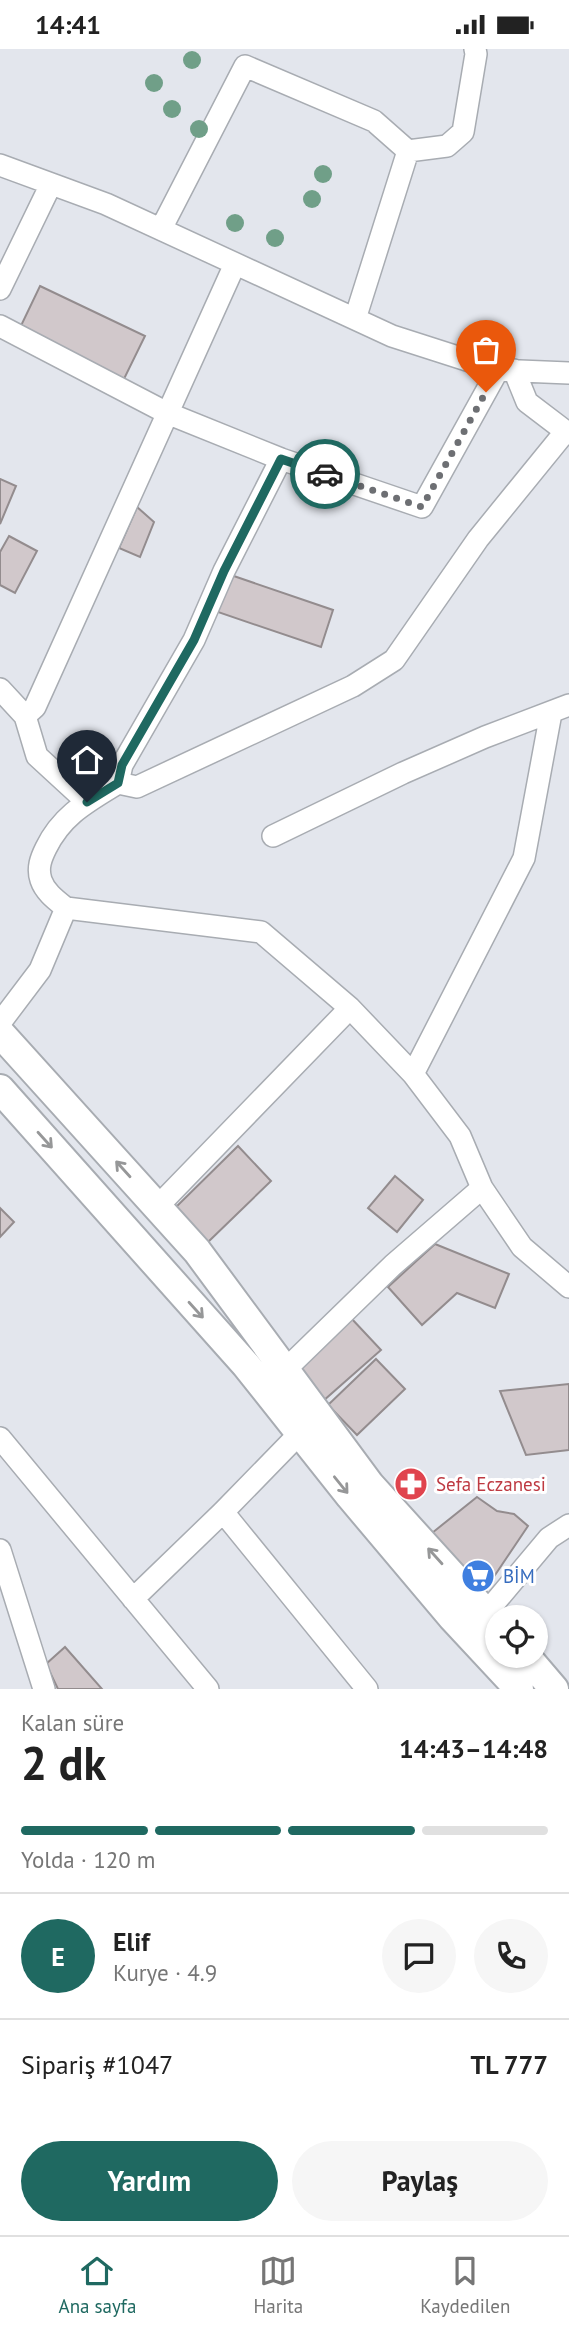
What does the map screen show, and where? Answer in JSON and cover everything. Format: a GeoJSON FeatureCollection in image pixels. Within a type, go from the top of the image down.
{"type":"FeatureCollection","features":[{"type":"Feature","properties":{"kind":"street"},"geometry":{"type":"LineString","coordinates":[[161,229],[245,66],[374,121],[408,151],[447,146],[463,132],[475,49]]}},
{"type":"Feature","properties":{"kind":"street"},"geometry":{"type":"LineString","coordinates":[[355,319],[408,151]]}},
{"type":"Feature","properties":{"kind":"street"},"geometry":{"type":"LineString","coordinates":[[0,165],[106,204],[392,336],[506,370],[569,373]]}},
{"type":"Feature","properties":{"kind":"street"},"geometry":{"type":"LineString","coordinates":[[0,289],[51,184]]}},
{"type":"Feature","properties":{"kind":"street"},"geometry":{"type":"LineString","coordinates":[[25,716],[35,707],[235,264]]}},
{"type":"Feature","properties":{"kind":"street"},"geometry":{"type":"LineString","coordinates":[[0,326],[167,413],[281,459],[422,507],[506,370]]}},
{"type":"Feature","properties":{"kind":"street"},"geometry":{"type":"LineString","coordinates":[[506,370],[527,402],[567,433],[478,539],[394,660],[353,687],[137,786],[118,783],[87,802],[56,827],[41,857],[39,869],[47,892],[66,908],[261,932],[350,1008],[413,1074],[460,1136],[482,1188],[522,1247],[569,1287]]}},
{"type":"Feature","properties":{"kind":"street"},"geometry":{"type":"LineString","coordinates":[[118,783],[122,765],[194,640],[224,571],[281,459]]}},
{"type":"Feature","properties":{"kind":"street"},"geometry":{"type":"LineString","coordinates":[[0,688],[25,716],[37,756],[87,802]]}},
{"type":"Feature","properties":{"kind":"street"},"geometry":{"type":"LineString","coordinates":[[273,836],[403,773],[485,737],[560,709]]}},
{"type":"Feature","properties":{"kind":"street"},"geometry":{"type":"LineString","coordinates":[[413,1074],[524,858],[560,709]]}},
{"type":"Feature","properties":{"kind":"street"},"geometry":{"type":"LineString","coordinates":[[0,1023],[40,970],[66,908]]}},
{"type":"Feature","properties":{"kind":"street"},"geometry":{"type":"LineString","coordinates":[[157,1207],[350,1008]]}},
{"type":"Feature","properties":{"kind":"street"},"geometry":{"type":"LineString","coordinates":[[0,1033],[197,1251],[370,1485],[485,1612]]}},
{"type":"Feature","properties":{"kind":"street"},"geometry":{"type":"LineString","coordinates":[[0,1089],[246,1365],[452,1618],[519,1689]]}},
{"type":"Feature","properties":{"kind":"street"},"geometry":{"type":"LineString","coordinates":[[285,1370],[393,1265],[482,1188]]}},
{"type":"Feature","properties":{"kind":"street"},"geometry":{"type":"LineString","coordinates":[[133,1599],[300,1433]]}},
{"type":"Feature","properties":{"kind":"street"},"geometry":{"type":"LineString","coordinates":[[0,1438],[208,1689]]}},
{"type":"Feature","properties":{"kind":"street"},"geometry":{"type":"LineString","coordinates":[[223,1512],[367,1689]]}},
{"type":"Feature","properties":{"kind":"street"},"geometry":{"type":"LineString","coordinates":[[501,1605],[549,1538],[569,1525]]}},
{"type":"Feature","properties":{"kind":"street"},"geometry":{"type":"LineString","coordinates":[[0,1550],[44,1689]]}},
{"type":"Feature","properties":{"kind":"street"},"geometry":{"type":"LineString","coordinates":[[536,1668],[554,1689]]}},
{"type":"Feature","properties":{"kind":"building"},"geometry":{"type":"Polygon","coordinates":[[[40,286],[145,336],[122,383],[17,334],[40,286]]]}},
{"type":"Feature","properties":{"kind":"building"},"geometry":{"type":"Polygon","coordinates":[[[0,479],[16,486],[0,524],[0,479]]]}},
{"type":"Feature","properties":{"kind":"building"},"geometry":{"type":"Polygon","coordinates":[[[137,507],[154,522],[140,557],[119,548],[137,507]]]}},
{"type":"Feature","properties":{"kind":"building"},"geometry":{"type":"Polygon","coordinates":[[[9,536],[37,551],[15,593],[0,585],[0,552],[9,536]]]}},
{"type":"Feature","properties":{"kind":"building"},"geometry":{"type":"Polygon","coordinates":[[[225,573],[333,610],[321,647],[212,610],[225,573]]]}},
{"type":"Feature","properties":{"kind":"building"},"geometry":{"type":"Polygon","coordinates":[[[238,1146],[271,1181],[207,1243],[174,1209],[238,1146]]]}},
{"type":"Feature","properties":{"kind":"building"},"geometry":{"type":"Polygon","coordinates":[[[395,1176],[423,1200],[397,1232],[368,1208],[395,1176]]]}},
{"type":"Feature","properties":{"kind":"building"},"geometry":{"type":"Polygon","coordinates":[[[0,1208],[14,1222],[0,1237],[0,1208]]]}},
{"type":"Feature","properties":{"kind":"building"},"geometry":{"type":"Polygon","coordinates":[[[435,1244],[509,1274],[495,1308],[457,1293],[422,1325],[388,1287],[435,1244]]]}},
{"type":"Feature","properties":{"kind":"building"},"geometry":{"type":"Polygon","coordinates":[[[351,1318],[381,1350],[323,1401],[294,1368],[351,1318]]]}},
{"type":"Feature","properties":{"kind":"building"},"geometry":{"type":"Polygon","coordinates":[[[376,1359],[405,1389],[357,1435],[328,1405],[376,1359]]]}},
{"type":"Feature","properties":{"kind":"building"},"geometry":{"type":"Polygon","coordinates":[[[569,1384],[569,1450],[526,1455],[500,1391],[569,1384]]]}},
{"type":"Feature","properties":{"kind":"building"},"geometry":{"type":"Polygon","coordinates":[[[477,1497],[497,1511],[514,1514],[528,1526],[485,1590],[432,1533],[477,1497]]]}},
{"type":"Feature","properties":{"kind":"building"},"geometry":{"type":"Polygon","coordinates":[[[65,1647],[102,1689],[58,1689],[46,1664],[65,1647]]]}},
{"type":"Feature","properties":{"kind":"way so far"},"geometry":{"type":"LineString","coordinates":[[325,474],[422,507],[486,392]]}},
{"type":"Feature","properties":{"kind":"place","name":"Sefa Eczanesi"},"geometry":{"type":"Point","coordinates":[411,1484]}},
{"type":"Feature","properties":{"kind":"place","name":"BİM"},"geometry":{"type":"Point","coordinates":[478,1576]}},
{"type":"Feature","properties":{"kind":"route"},"geometry":{"type":"LineString","coordinates":[[87,802],[118,783],[122,765],[194,640],[224,571],[281,459],[325,474]]}}]}
